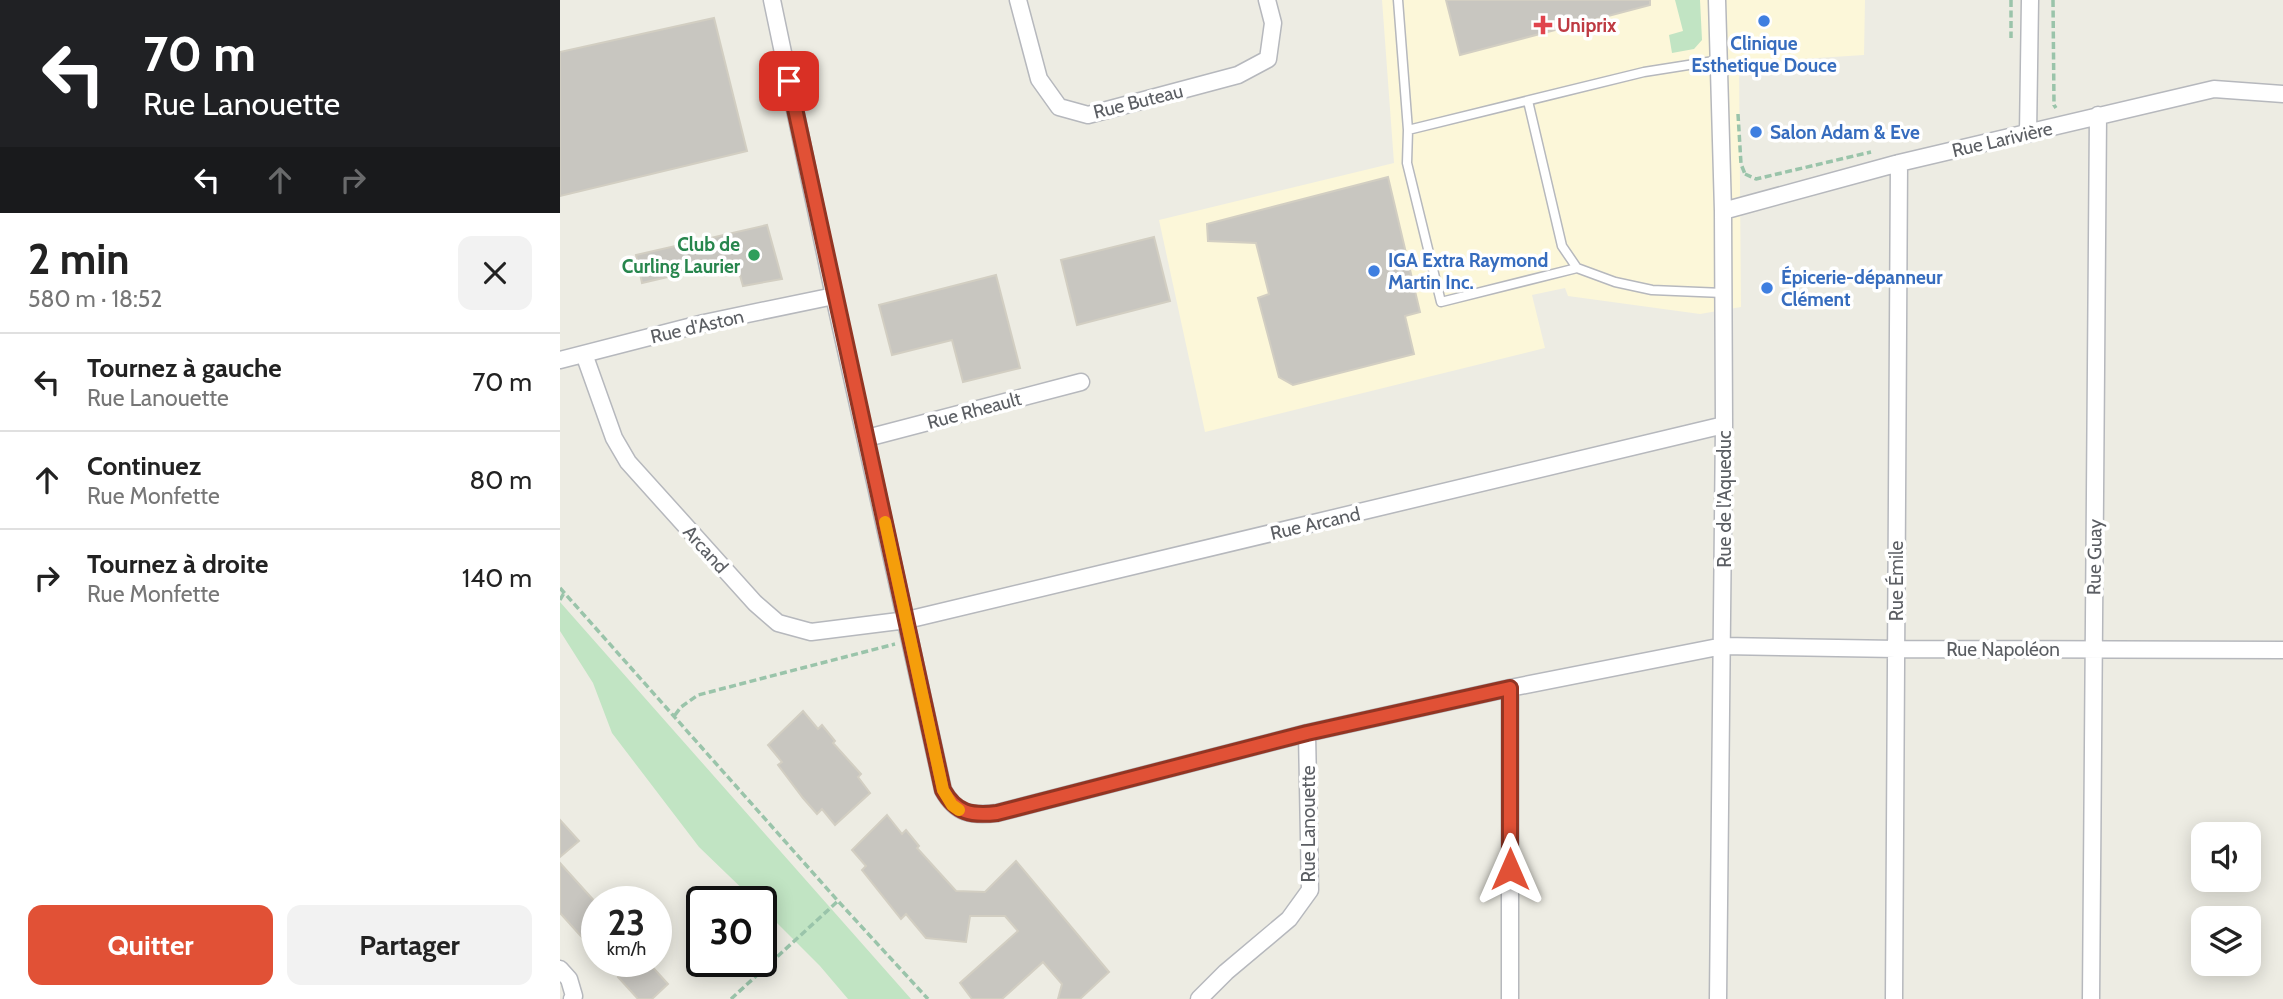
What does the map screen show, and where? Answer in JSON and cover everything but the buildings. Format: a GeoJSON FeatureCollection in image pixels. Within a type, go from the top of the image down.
{"type":"FeatureCollection","features":[{"type":"Feature","properties":{"kind":"street"},"geometry":{"type":"LineString","coordinates":[[772,0],[943,790],[952,805],[967,813],[997,813],[1307,733],[1510,688],[1723,646]]}},
{"type":"Feature","properties":{"kind":"street","name":"Rue Buteau"},"geometry":{"type":"LineString","coordinates":[[1018,0],[1039,79],[1059,107],[1088,115],[1238,75],[1268,59],[1273,23],[1267,0]]}},
{"type":"Feature","properties":{"kind":"street","name":"Rue de l'Aqueduc"},"geometry":{"type":"LineString","coordinates":[[1717,0],[1723,211],[1724,425],[1718,999]]}},
{"type":"Feature","properties":{"kind":"street"},"geometry":{"type":"LineString","coordinates":[[2028,134],[2030,0]]}},
{"type":"Feature","properties":{"kind":"street","name":"Rue Larivière"},"geometry":{"type":"LineString","coordinates":[[1723,211],[1899,163],[2214,89],[2283,94]]}},
{"type":"Feature","properties":{"kind":"street","name":"Rue Guay"},"geometry":{"type":"LineString","coordinates":[[2091,999],[2098,115]]}},
{"type":"Feature","properties":{"kind":"street","name":"Rue Émile"},"geometry":{"type":"LineString","coordinates":[[1895,999],[1899,163]]}},
{"type":"Feature","properties":{"kind":"street","name":"Rue d'Aston"},"geometry":{"type":"LineString","coordinates":[[560,360],[704,323],[834,296]]}},
{"type":"Feature","properties":{"kind":"street","name":"Arcand"},"geometry":{"type":"LineString","coordinates":[[584,354],[614,438],[628,462],[755,603],[778,623],[811,632],[907,620]]}},
{"type":"Feature","properties":{"kind":"street","name":"Rue Rheault"},"geometry":{"type":"LineString","coordinates":[[867,438],[1081,382]]}},
{"type":"Feature","properties":{"kind":"street","name":"Rue Arcand"},"geometry":{"type":"LineString","coordinates":[[907,620],[1724,425]]}},
{"type":"Feature","properties":{"kind":"street","name":"Rue Napoléon"},"geometry":{"type":"LineString","coordinates":[[1723,646],[2283,650]]}},
{"type":"Feature","properties":{"kind":"street"},"geometry":{"type":"LineString","coordinates":[[1510,688],[1510,999]]}},
{"type":"Feature","properties":{"kind":"street","name":"Rue Lanouette"},"geometry":{"type":"LineString","coordinates":[[1199,999],[1226,972],[1289,919],[1310,890],[1307,733]]}},
{"type":"Feature","properties":{"kind":"street"},"geometry":{"type":"LineString","coordinates":[[560,969],[569,979],[573,997]]}},
{"type":"Feature","properties":{"kind":"lane"},"geometry":{"type":"LineString","coordinates":[[1398,0],[1408,130],[1407,163],[1441,302],[1577,268],[1615,282],[1652,290],[1723,293]]}},
{"type":"Feature","properties":{"kind":"lane"},"geometry":{"type":"LineString","coordinates":[[1408,130],[1644,72],[1720,60]]}},
{"type":"Feature","properties":{"kind":"lane"},"geometry":{"type":"LineString","coordinates":[[1528,101],[1562,246],[1577,268]]}},
{"type":"Feature","properties":{"kind":"path"},"geometry":{"type":"LineString","coordinates":[[2053,0],[2055,108]]}},
{"type":"Feature","properties":{"kind":"path"},"geometry":{"type":"LineString","coordinates":[[1738,106],[1741,164],[1745,174]]}},
{"type":"Feature","properties":{"kind":"path"},"geometry":{"type":"LineString","coordinates":[[560,588],[928,999]]}},
{"type":"Feature","properties":{"kind":"path"},"geometry":{"type":"LineString","coordinates":[[560,600],[564,593]]}},
{"type":"Feature","properties":{"kind":"path"},"geometry":{"type":"LineString","coordinates":[[675,716],[681,707],[698,695],[895,646],[907,620]]}},
{"type":"Feature","properties":{"kind":"path"},"geometry":{"type":"LineString","coordinates":[[731,999],[838,901]]}},
{"type":"Feature","properties":{"kind":"shaded area"},"geometry":{"type":"Polygon","coordinates":[[[1382,0],[1865,0],[1864,55],[1739,63],[1741,307],[1700,314],[1568,296],[1565,288],[1532,295],[1545,348],[1205,432],[1159,220],[1394,163],[1382,0]]]}},
{"type":"Feature","properties":{"kind":"green space"},"geometry":{"type":"Polygon","coordinates":[[[1675,0],[1700,0],[1702,40],[1694,49],[1672,53],[1669,35],[1683,31],[1675,0]]]}},
{"type":"Feature","properties":{"kind":"green space"},"geometry":{"type":"Polygon","coordinates":[[[560,602],[911,999],[848,999],[777,923],[777,886],[739,886],[699,847],[612,733],[593,683],[560,631],[560,602]]]}},
{"type":"Feature","properties":{"kind":"slow traffic"},"geometry":{"type":"LineString","coordinates":[[885,522],[943,790],[952,805],[959,810]]}},
{"type":"Feature","properties":{"kind":"place","name":"Clinique Esthetique Douce"},"geometry":{"type":"Point","coordinates":[1764,21]}},
{"type":"Feature","properties":{"kind":"place","name":"Uniprix"},"geometry":{"type":"Point","coordinates":[1543,25]}},
{"type":"Feature","properties":{"kind":"place","name":"Salon Adam & Eve"},"geometry":{"type":"Point","coordinates":[1756,132]}},
{"type":"Feature","properties":{"kind":"place","name":"Club de Curling Laurier"},"geometry":{"type":"Point","coordinates":[754,255]}},
{"type":"Feature","properties":{"kind":"place","name":"IGA Extra Raymond Martin Inc."},"geometry":{"type":"Point","coordinates":[1374,271]}},
{"type":"Feature","properties":{"kind":"place","name":"Épicerie-dépanneur Clément"},"geometry":{"type":"Point","coordinates":[1767,288]}},
{"type":"Feature","properties":{"kind":"route"},"geometry":{"type":"LineString","coordinates":[[789,81],[943,790],[952,805],[967,813],[997,813],[1307,733],[1510,688],[1510,869]]}}]}
